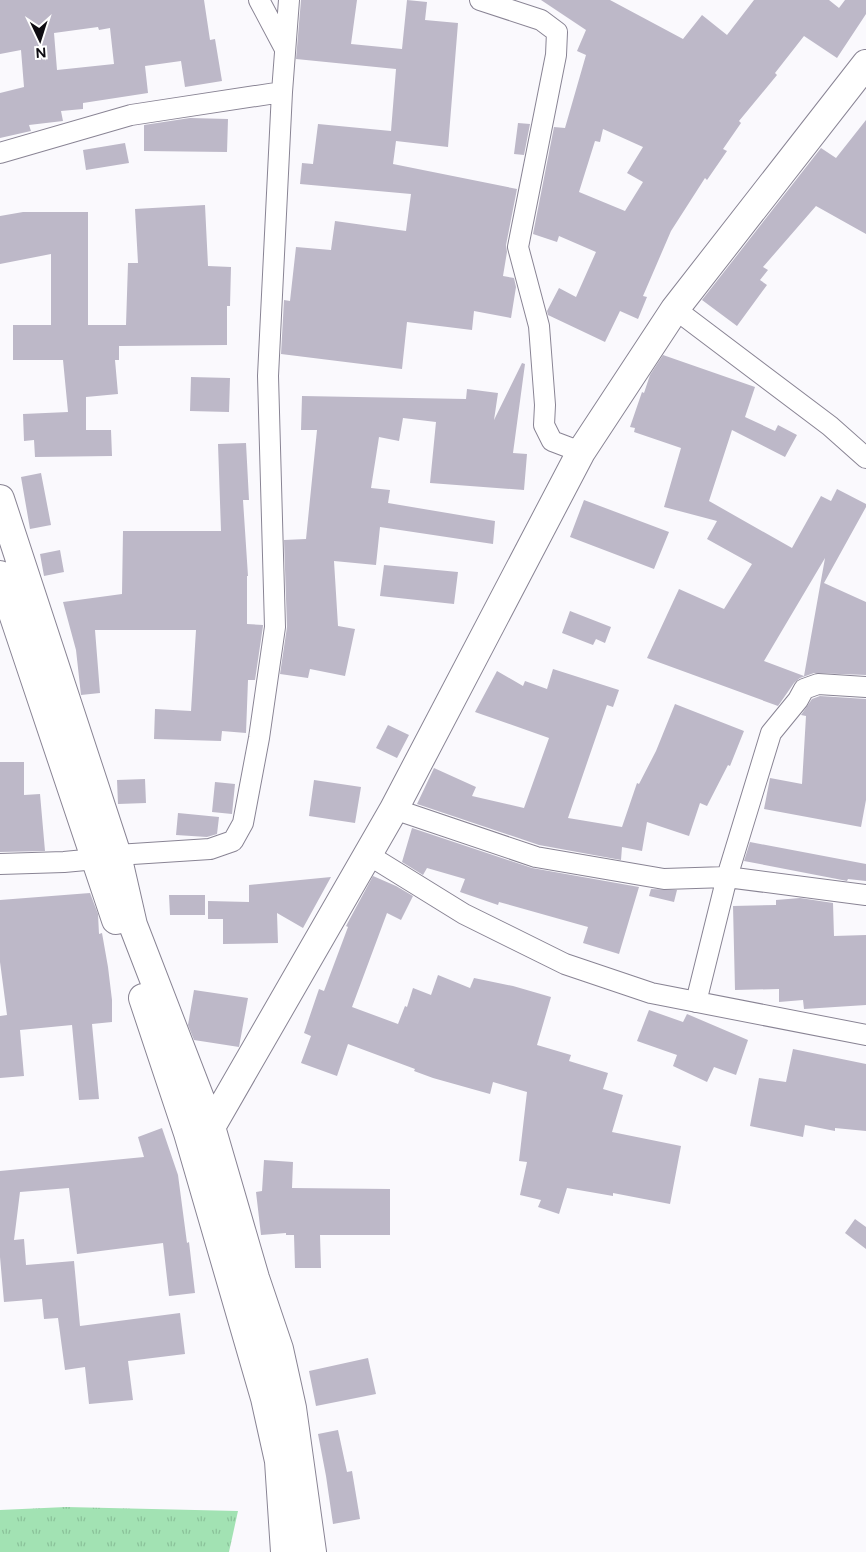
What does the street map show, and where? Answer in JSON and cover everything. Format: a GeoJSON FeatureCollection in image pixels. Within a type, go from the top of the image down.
{"type":"FeatureCollection","features":[{"type":"Feature","properties":{"kind":"main road"},"geometry":{"type":"LineString","coordinates":[[211,1126],[394,809],[582,452],[675,309],[866,64]]}},
{"type":"Feature","properties":{"kind":"main road"},"geometry":{"type":"LineString","coordinates":[[0,499],[265,1398],[278,1460],[285,1552]]}},
{"type":"Feature","properties":{"kind":"main road"},"geometry":{"type":"LineString","coordinates":[[0,575],[106,857],[211,1126],[284,1374],[292,1408],[312,1552]]}},
{"type":"Feature","properties":{"kind":"street"},"geometry":{"type":"LineString","coordinates":[[259,0],[285,49]]}},
{"type":"Feature","properties":{"kind":"street"},"geometry":{"type":"LineString","coordinates":[[0,864],[64,862],[210,849],[233,841],[243,822],[275,627],[268,376],[282,92],[289,0]]}},
{"type":"Feature","properties":{"kind":"street"},"geometry":{"type":"LineString","coordinates":[[480,0],[541,20],[556,32],[556,55],[518,247],[539,326],[545,405],[544,425],[552,441],[582,452]]}},
{"type":"Feature","properties":{"kind":"street"},"geometry":{"type":"LineString","coordinates":[[0,153],[131,115],[282,92]]}},
{"type":"Feature","properties":{"kind":"street"},"geometry":{"type":"LineString","coordinates":[[675,309],[830,426],[866,458]]}},
{"type":"Feature","properties":{"kind":"street"},"geometry":{"type":"LineString","coordinates":[[696,1002],[727,877],[771,734],[798,700],[804,689],[818,684],[866,687]]}},
{"type":"Feature","properties":{"kind":"street"},"geometry":{"type":"LineString","coordinates":[[394,809],[536,857],[664,879],[727,877],[866,895]]}},
{"type":"Feature","properties":{"kind":"street"},"geometry":{"type":"LineString","coordinates":[[367,854],[464,914],[565,964],[650,993],[866,1035]]}},
{"type":"Feature","properties":{"kind":"green space"},"geometry":{"type":"Polygon","coordinates":[[[66,1507],[238,1511],[229,1552],[0,1552],[0,1510],[66,1507]]]}},
{"type":"Feature","properties":{"kind":"building"},"geometry":{"type":"Polygon","coordinates":[[[0,0],[204,0],[210,40],[215,39],[222,81],[185,87],[181,61],[145,66],[148,93],[83,103],[83,109],[61,111],[63,121],[29,125],[31,131],[0,138],[0,93],[24,87],[21,50],[0,54],[0,0]],[[98,27],[54,33],[57,70],[114,64],[110,28],[99,30],[98,27]]]}},
{"type":"Feature","properties":{"kind":"building"},"geometry":{"type":"Polygon","coordinates":[[[301,0],[357,0],[351,44],[402,49],[407,0],[427,2],[425,20],[458,23],[448,147],[396,141],[393,164],[517,189],[506,245],[507,252],[503,276],[514,278],[516,287],[511,318],[474,311],[472,330],[407,322],[402,369],[281,354],[284,300],[290,301],[296,247],[331,250],[335,221],[406,231],[411,194],[300,184],[302,163],[313,164],[318,124],[391,131],[396,69],[296,59],[301,0]]]}},
{"type":"Feature","properties":{"kind":"building"},"geometry":{"type":"Polygon","coordinates":[[[541,0],[610,0],[683,39],[702,15],[727,35],[754,0],[829,0],[839,8],[845,0],[866,0],[866,14],[837,58],[804,36],[775,73],[777,75],[739,121],[741,123],[723,149],[727,151],[707,180],[705,178],[671,231],[643,296],[647,297],[638,319],[620,311],[605,342],[548,315],[547,311],[559,288],[576,297],[596,252],[559,236],[557,242],[533,234],[554,127],[565,128],[586,55],[577,51],[586,30],[541,0]],[[603,129],[600,142],[595,141],[579,192],[625,211],[643,182],[627,173],[643,147],[603,129]]]}},
{"type":"Feature","properties":{"kind":"building"},"geometry":{"type":"Polygon","coordinates":[[[190,118],[228,119],[227,152],[144,151],[144,125],[190,118]]]}},
{"type":"Feature","properties":{"kind":"building"},"geometry":{"type":"Polygon","coordinates":[[[866,120],[866,234],[816,206],[763,267],[768,270],[760,280],[767,285],[737,326],[702,300],[821,148],[836,158],[866,120]]]}},
{"type":"Feature","properties":{"kind":"building"},"geometry":{"type":"Polygon","coordinates":[[[518,123],[530,124],[524,155],[514,154],[518,123]]]}},
{"type":"Feature","properties":{"kind":"building"},"geometry":{"type":"Polygon","coordinates":[[[125,143],[129,163],[86,170],[83,150],[125,143]]]}},
{"type":"Feature","properties":{"kind":"building"},"geometry":{"type":"Polygon","coordinates":[[[205,205],[208,266],[231,267],[230,306],[227,306],[227,345],[119,346],[119,360],[115,360],[118,394],[86,397],[86,430],[111,430],[112,456],[35,457],[34,440],[24,441],[23,414],[68,412],[63,360],[13,360],[13,325],[51,325],[51,254],[0,264],[0,216],[23,212],[88,212],[88,325],[126,325],[128,263],[138,263],[135,209],[205,205]]]}},
{"type":"Feature","properties":{"kind":"building"},"geometry":{"type":"Polygon","coordinates":[[[663,355],[755,387],[745,417],[775,431],[778,425],[797,435],[785,457],[732,430],[709,501],[792,548],[821,496],[831,501],[837,489],[866,504],[824,583],[866,602],[866,675],[814,673],[800,678],[794,683],[778,706],[647,658],[679,589],[724,609],[752,564],[707,539],[717,521],[664,507],[681,448],[634,432],[635,428],[630,427],[650,375],[663,355]],[[825,558],[764,661],[804,676],[825,558]]]}},
{"type":"Feature","properties":{"kind":"building"},"geometry":{"type":"Polygon","coordinates":[[[522,363],[525,364],[513,453],[527,454],[524,490],[430,483],[436,422],[403,418],[399,441],[379,437],[371,488],[390,490],[388,503],[495,521],[493,544],[380,527],[376,565],[334,561],[338,626],[355,629],[345,676],[310,669],[308,678],[280,674],[287,627],[284,540],[306,539],[317,430],[301,430],[302,396],[466,399],[467,389],[498,393],[494,420],[522,363]]]}},
{"type":"Feature","properties":{"kind":"building"},"geometry":{"type":"Polygon","coordinates":[[[191,377],[230,378],[229,412],[190,411],[191,377]]]}},
{"type":"Feature","properties":{"kind":"building"},"geometry":{"type":"Polygon","coordinates":[[[246,443],[249,500],[243,500],[248,576],[247,624],[263,626],[255,680],[248,680],[246,733],[222,731],[221,741],[154,739],[155,709],[191,711],[196,630],[95,630],[100,693],[81,695],[76,650],[63,602],[122,594],[123,531],[221,531],[218,444],[246,443]]]}},
{"type":"Feature","properties":{"kind":"building"},"geometry":{"type":"Polygon","coordinates":[[[41,473],[51,525],[30,529],[21,477],[41,473]]]}},
{"type":"Feature","properties":{"kind":"building"},"geometry":{"type":"Polygon","coordinates":[[[584,500],[669,532],[654,569],[570,537],[584,500]]]}},
{"type":"Feature","properties":{"kind":"building"},"geometry":{"type":"Polygon","coordinates":[[[60,550],[64,572],[44,576],[40,554],[60,550]]]}},
{"type":"Feature","properties":{"kind":"building"},"geometry":{"type":"Polygon","coordinates":[[[384,565],[458,572],[454,604],[380,596],[384,565]]]}},
{"type":"Feature","properties":{"kind":"building"},"geometry":{"type":"Polygon","coordinates":[[[570,611],[611,627],[605,643],[596,639],[593,645],[562,633],[570,611]]]}},
{"type":"Feature","properties":{"kind":"building"},"geometry":{"type":"Polygon","coordinates":[[[553,669],[619,690],[613,707],[607,705],[568,818],[622,827],[637,783],[639,784],[656,751],[675,704],[744,731],[730,766],[728,765],[707,806],[700,803],[689,836],[647,822],[642,851],[622,847],[621,860],[539,845],[417,804],[434,768],[476,787],[472,796],[524,808],[549,738],[475,712],[497,671],[523,686],[525,681],[547,689],[553,669]]]}},
{"type":"Feature","properties":{"kind":"building"},"geometry":{"type":"Polygon","coordinates":[[[820,696],[866,699],[866,800],[861,827],[764,809],[770,778],[802,784],[806,716],[801,715],[812,699],[820,696]]]}},
{"type":"Feature","properties":{"kind":"building"},"geometry":{"type":"Polygon","coordinates":[[[388,725],[409,735],[397,758],[376,748],[388,725]]]}},
{"type":"Feature","properties":{"kind":"building"},"geometry":{"type":"Polygon","coordinates":[[[0,762],[24,762],[24,795],[40,794],[45,851],[0,852],[0,762]]]}},
{"type":"Feature","properties":{"kind":"building"},"geometry":{"type":"Polygon","coordinates":[[[145,779],[146,803],[118,804],[117,780],[145,779]]]}},
{"type":"Feature","properties":{"kind":"building"},"geometry":{"type":"Polygon","coordinates":[[[314,780],[361,787],[355,823],[309,816],[314,780]]]}},
{"type":"Feature","properties":{"kind":"building"},"geometry":{"type":"Polygon","coordinates":[[[215,782],[235,784],[232,814],[212,812],[215,782]]]}},
{"type":"Feature","properties":{"kind":"building"},"geometry":{"type":"Polygon","coordinates":[[[178,813],[219,817],[217,834],[207,837],[176,835],[178,813]]]}},
{"type":"Feature","properties":{"kind":"building"},"geometry":{"type":"Polygon","coordinates":[[[412,828],[532,868],[639,887],[619,954],[583,943],[588,927],[499,902],[498,905],[460,892],[465,879],[427,868],[423,875],[402,862],[412,828]]]}},
{"type":"Feature","properties":{"kind":"building"},"geometry":{"type":"Polygon","coordinates":[[[750,842],[866,864],[866,881],[848,879],[847,881],[744,861],[750,842]]]}},
{"type":"Feature","properties":{"kind":"building"},"geometry":{"type":"Polygon","coordinates":[[[373,876],[413,896],[401,920],[387,913],[352,1007],[398,1024],[405,1006],[407,1007],[413,988],[431,995],[438,975],[470,988],[474,978],[513,986],[551,997],[537,1045],[571,1055],[569,1061],[608,1073],[603,1089],[623,1095],[612,1132],[681,1146],[670,1204],[613,1193],[613,1196],[567,1188],[559,1214],[538,1207],[541,1200],[520,1195],[527,1162],[519,1161],[527,1092],[493,1082],[490,1094],[433,1078],[414,1071],[415,1069],[348,1044],[337,1076],[301,1063],[311,1036],[304,1033],[319,989],[324,991],[348,927],[346,926],[373,876]]]}},
{"type":"Feature","properties":{"kind":"building"},"geometry":{"type":"Polygon","coordinates":[[[331,877],[303,928],[277,913],[278,943],[223,944],[223,919],[208,919],[208,901],[249,902],[249,885],[331,877]]]}},
{"type":"Feature","properties":{"kind":"building"},"geometry":{"type":"Polygon","coordinates":[[[651,889],[677,890],[674,902],[649,896],[651,889]]]}},
{"type":"Feature","properties":{"kind":"building"},"geometry":{"type":"Polygon","coordinates":[[[90,893],[98,914],[99,934],[102,933],[108,967],[112,1000],[112,1022],[92,1024],[99,1099],[79,1100],[72,1025],[20,1030],[24,1076],[0,1078],[0,1016],[7,1015],[0,962],[0,900],[90,893]]]}},
{"type":"Feature","properties":{"kind":"building"},"geometry":{"type":"Polygon","coordinates":[[[169,895],[205,895],[205,915],[170,915],[169,895]]]}},
{"type":"Feature","properties":{"kind":"building"},"geometry":{"type":"Polygon","coordinates":[[[800,898],[833,903],[834,936],[866,935],[866,1005],[804,1009],[803,1000],[779,1002],[779,989],[735,990],[733,906],[776,905],[776,900],[800,898]]]}},
{"type":"Feature","properties":{"kind":"building"},"geometry":{"type":"Polygon","coordinates":[[[194,990],[248,998],[239,1047],[194,1040],[188,1025],[194,990]]]}},
{"type":"Feature","properties":{"kind":"building"},"geometry":{"type":"Polygon","coordinates":[[[649,1010],[683,1022],[687,1014],[748,1040],[736,1075],[714,1067],[707,1082],[673,1066],[677,1055],[637,1041],[649,1010]]]}},
{"type":"Feature","properties":{"kind":"building"},"geometry":{"type":"Polygon","coordinates":[[[793,1049],[866,1064],[866,1131],[835,1128],[835,1131],[805,1125],[803,1137],[750,1126],[759,1078],[786,1082],[793,1049]]]}},
{"type":"Feature","properties":{"kind":"building"},"geometry":{"type":"Polygon","coordinates":[[[162,1128],[178,1175],[195,1293],[169,1296],[163,1243],[77,1254],[69,1188],[20,1192],[14,1240],[24,1239],[26,1265],[74,1261],[80,1326],[180,1313],[185,1354],[128,1361],[133,1400],[89,1404],[85,1367],[65,1370],[58,1318],[44,1319],[42,1299],[4,1302],[0,1257],[0,1171],[144,1157],[138,1137],[162,1128]]]}},
{"type":"Feature","properties":{"kind":"building"},"geometry":{"type":"Polygon","coordinates":[[[264,1160],[293,1162],[292,1188],[390,1189],[390,1235],[320,1235],[321,1268],[295,1268],[294,1235],[286,1235],[286,1233],[261,1235],[256,1192],[262,1191],[264,1160]]]}},
{"type":"Feature","properties":{"kind":"building"},"geometry":{"type":"Polygon","coordinates":[[[855,1219],[866,1227],[866,1249],[845,1233],[855,1219]]]}},
{"type":"Feature","properties":{"kind":"building"},"geometry":{"type":"Polygon","coordinates":[[[368,1358],[376,1394],[316,1406],[309,1371],[368,1358]]]}},
{"type":"Feature","properties":{"kind":"building"},"geometry":{"type":"Polygon","coordinates":[[[338,1430],[347,1472],[352,1471],[360,1519],[333,1524],[318,1434],[338,1430]]]}}]}
